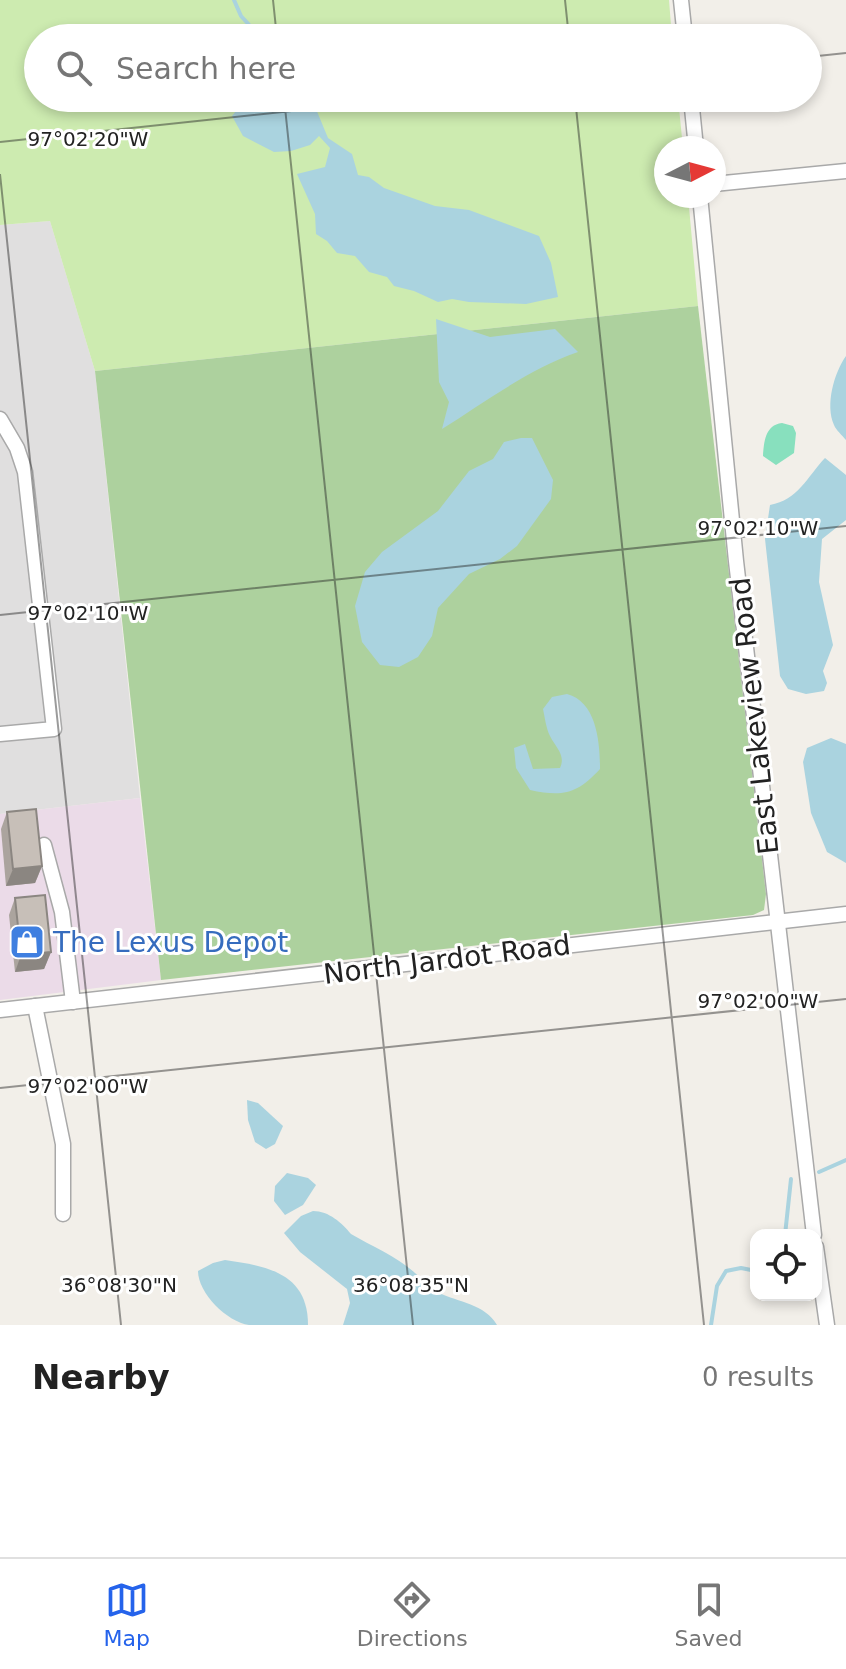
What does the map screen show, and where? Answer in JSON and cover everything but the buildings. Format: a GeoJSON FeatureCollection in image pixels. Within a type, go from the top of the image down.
{"type":"FeatureCollection","features":[{"type":"Feature","properties":{"kind":"street"},"geometry":{"type":"LineString","coordinates":[[681,0],[684,24]]}},
{"type":"Feature","properties":{"kind":"street"},"geometry":{"type":"LineString","coordinates":[[692,112],[695,136]]}},
{"type":"Feature","properties":{"kind":"street"},"geometry":{"type":"LineString","coordinates":[[726,183],[846,171]]}},
{"type":"Feature","properties":{"kind":"street","name":"East Lakeview Road"},"geometry":{"type":"LineString","coordinates":[[701,208],[736,561],[813,1229]]}},
{"type":"Feature","properties":{"kind":"street"},"geometry":{"type":"LineString","coordinates":[[0,734],[54,729],[25,472],[17,448],[2,424]]}},
{"type":"Feature","properties":{"kind":"street"},"geometry":{"type":"LineString","coordinates":[[44,845],[62,912],[73,1002]]}},
{"type":"Feature","properties":{"kind":"street","name":"North Jardot Road"},"geometry":{"type":"LineString","coordinates":[[0,1010],[846,914]]}},
{"type":"Feature","properties":{"kind":"street"},"geometry":{"type":"LineString","coordinates":[[35,1006],[63,1144],[63,1214]]}},
{"type":"Feature","properties":{"kind":"street"},"geometry":{"type":"LineString","coordinates":[[822,1290],[827,1325]]}},
{"type":"Feature","properties":{"kind":"shaded area"},"geometry":{"type":"Polygon","coordinates":[[[50,221],[95,371],[140,798],[0,814],[0,225],[50,221]]]}},
{"type":"Feature","properties":{"kind":"shaded area"},"geometry":{"type":"Polygon","coordinates":[[[140,798],[161,980],[0,1000],[0,814],[140,798]]]}},
{"type":"Feature","properties":{"kind":"green space"},"geometry":{"type":"Polygon","coordinates":[[[0,0],[669,0],[671,24],[24,24],[24,112],[679,112],[682,136],[654,136],[654,208],[689,208],[698,306],[95,371],[50,221],[0,225],[0,0]]]}},
{"type":"Feature","properties":{"kind":"green space"},"geometry":{"type":"Polygon","coordinates":[[[698,306],[766,894],[764,910],[753,915],[161,980],[95,371],[698,306]]]}},
{"type":"Feature","properties":{"kind":"green space"},"geometry":{"type":"Polygon","coordinates":[[[782,423],[793,426],[796,433],[794,453],[776,465],[763,456],[764,445],[772,427],[782,423]]]}},
{"type":"Feature","properties":{"kind":"water"},"geometry":{"type":"Polygon","coordinates":[[[235,112],[317,112],[328,138],[352,154],[358,175],[435,206],[469,210],[539,236],[551,263],[558,297],[526,304],[452,299],[438,302],[394,286],[387,277],[369,272],[355,256],[337,253],[316,234],[315,214],[297,174],[325,167],[330,148],[319,136],[310,145],[274,152],[243,136],[232,116],[235,112]]]}},
{"type":"Feature","properties":{"kind":"water"},"geometry":{"type":"Polygon","coordinates":[[[436,319],[490,337],[555,329],[578,352],[525,377],[442,429],[449,402],[439,382],[436,319]]]}},
{"type":"Feature","properties":{"kind":"water"},"geometry":{"type":"Polygon","coordinates":[[[846,356],[846,440],[834,425],[830,408],[835,380],[846,356]]]}},
{"type":"Feature","properties":{"kind":"water"},"geometry":{"type":"Polygon","coordinates":[[[532,438],[553,480],[551,499],[517,546],[500,559],[469,574],[438,608],[432,636],[418,657],[399,667],[380,665],[362,642],[355,606],[365,572],[382,552],[438,511],[469,471],[493,459],[504,442],[532,438]]]}},
{"type":"Feature","properties":{"kind":"water"},"geometry":{"type":"Polygon","coordinates":[[[825,458],[846,475],[846,520],[822,539],[819,582],[833,645],[823,671],[827,683],[824,691],[806,694],[788,689],[780,676],[765,539],[770,505],[795,493],[825,458]]]}},
{"type":"Feature","properties":{"kind":"water"},"geometry":{"type":"Polygon","coordinates":[[[567,694],[577,698],[591,714],[599,747],[600,769],[584,784],[569,792],[530,790],[516,768],[514,748],[525,744],[533,769],[560,768],[561,755],[549,733],[543,709],[552,697],[567,694]]]}},
{"type":"Feature","properties":{"kind":"water"},"geometry":{"type":"Polygon","coordinates":[[[831,738],[846,744],[846,863],[827,852],[811,813],[803,762],[807,748],[831,738]]]}},
{"type":"Feature","properties":{"kind":"water"},"geometry":{"type":"Polygon","coordinates":[[[247,1100],[258,1103],[283,1126],[275,1144],[266,1149],[255,1142],[248,1120],[247,1100]]]}},
{"type":"Feature","properties":{"kind":"water"},"geometry":{"type":"Polygon","coordinates":[[[287,1173],[308,1178],[316,1185],[303,1205],[285,1215],[274,1201],[275,1186],[287,1173]]]}},
{"type":"Feature","properties":{"kind":"water"},"geometry":{"type":"Polygon","coordinates":[[[313,1211],[335,1218],[351,1234],[408,1267],[435,1291],[486,1312],[497,1325],[343,1325],[350,1303],[347,1289],[300,1252],[284,1233],[301,1216],[313,1211]]]}},
{"type":"Feature","properties":{"kind":"water"},"geometry":{"type":"Polygon","coordinates":[[[225,1260],[270,1269],[293,1283],[306,1308],[308,1325],[249,1325],[223,1312],[208,1297],[198,1271],[225,1260]]]}},
{"type":"Feature","properties":{"kind":"waterway"},"geometry":{"type":"LineString","coordinates":[[234,0],[248,24]]}},
{"type":"Feature","properties":{"kind":"waterway"},"geometry":{"type":"LineString","coordinates":[[819,1172],[846,1160]]}},
{"type":"Feature","properties":{"kind":"waterway"},"geometry":{"type":"LineString","coordinates":[[786,1229],[791,1179]]}},
{"type":"Feature","properties":{"kind":"waterway"},"geometry":{"type":"LineString","coordinates":[[711,1325],[717,1286],[726,1271],[750,1270]]}},
{"type":"Feature","properties":{"kind":"place","name":"The Lexus Depot"},"geometry":{"type":"Point","coordinates":[27,942]}}]}
